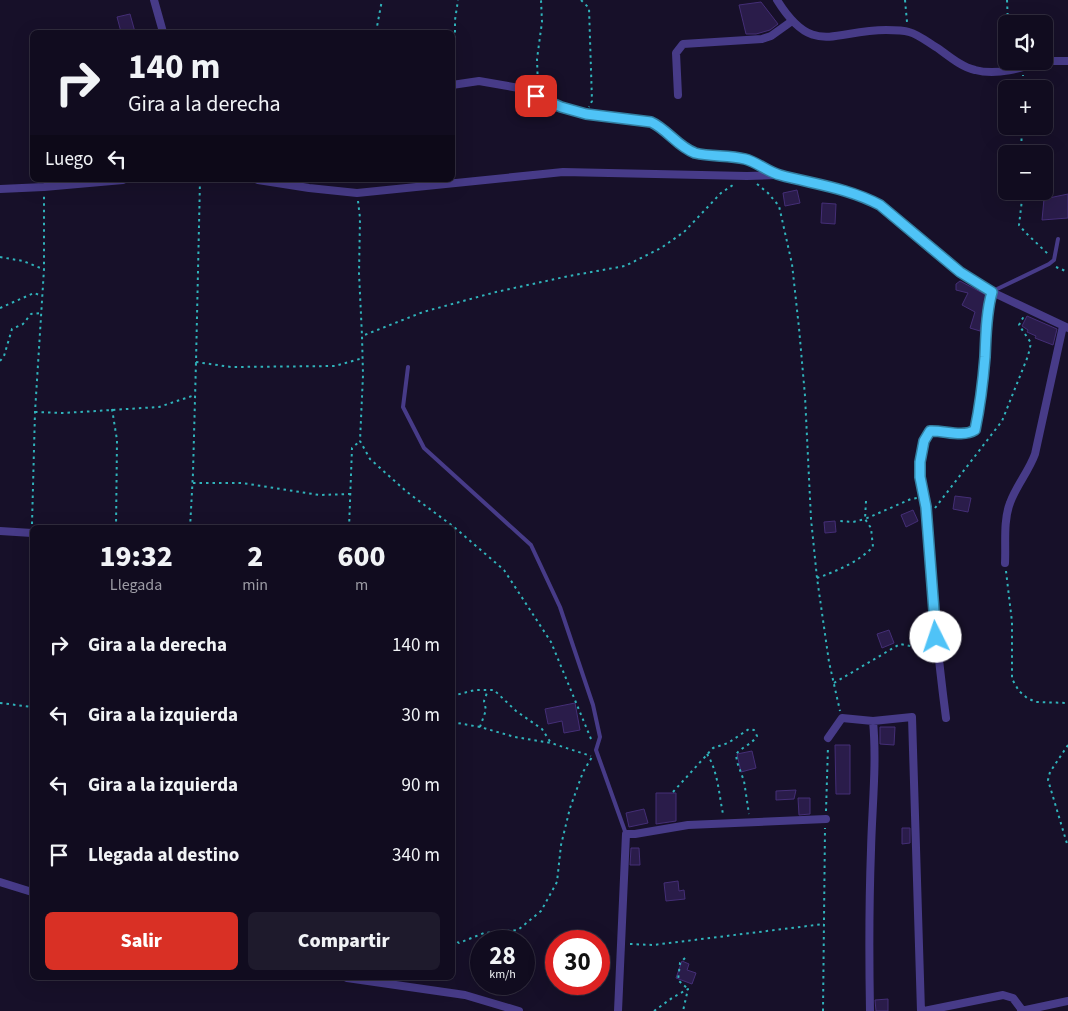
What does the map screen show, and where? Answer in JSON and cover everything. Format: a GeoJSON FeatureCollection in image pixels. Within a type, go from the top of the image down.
{"type":"FeatureCollection","features":[{"type":"Feature","properties":{"kind":"street"},"geometry":{"type":"LineString","coordinates":[[154,0],[162,30]]}},
{"type":"Feature","properties":{"kind":"street"},"geometry":{"type":"LineString","coordinates":[[777,0],[786,15],[800,29],[811,34],[830,38],[874,30],[909,32],[974,70],[990,73],[1010,70]]}},
{"type":"Feature","properties":{"kind":"street"},"geometry":{"type":"LineString","coordinates":[[678,95],[676,54],[683,44],[762,39],[771,36],[792,21]]}},
{"type":"Feature","properties":{"kind":"street"},"geometry":{"type":"LineString","coordinates":[[1053,61],[1068,61]]}},
{"type":"Feature","properties":{"kind":"street"},"geometry":{"type":"LineString","coordinates":[[455,84],[479,80],[519,88],[561,107],[586,114],[651,122],[660,126],[686,149],[696,153],[745,159],[778,174],[816,182],[868,199],[880,205],[960,272],[992,292],[1066,327],[1035,454],[1010,504],[1007,520],[1005,563]]}},
{"type":"Feature","properties":{"kind":"street"},"geometry":{"type":"LineString","coordinates":[[271,182],[357,193],[563,172],[747,176],[778,174]]}},
{"type":"Feature","properties":{"kind":"street"},"geometry":{"type":"LineString","coordinates":[[0,189],[100,182]]}},
{"type":"Feature","properties":{"kind":"street"},"geometry":{"type":"LineString","coordinates":[[946,718],[937,655],[927,518],[920,477],[920,462],[924,441],[930,431],[941,430],[950,433],[970,434],[975,430],[984,373],[988,305],[992,292]]}},
{"type":"Feature","properties":{"kind":"street"},"geometry":{"type":"LineString","coordinates":[[0,531],[30,533]]}},
{"type":"Feature","properties":{"kind":"street"},"geometry":{"type":"LineString","coordinates":[[828,738],[842,718],[873,721],[912,717],[923,1011],[1003,995],[1013,998],[1022,1011],[1068,1001]]}},
{"type":"Feature","properties":{"kind":"street"},"geometry":{"type":"LineString","coordinates":[[870,1011],[870,861],[875,746],[873,721]]}},
{"type":"Feature","properties":{"kind":"street"},"geometry":{"type":"LineString","coordinates":[[618,1011],[626,834],[688,825],[826,819]]}},
{"type":"Feature","properties":{"kind":"street"},"geometry":{"type":"LineString","coordinates":[[0,882],[30,891]]}},
{"type":"Feature","properties":{"kind":"street"},"geometry":{"type":"LineString","coordinates":[[361,980],[465,995],[519,1011]]}},
{"type":"Feature","properties":{"kind":"lane"},"geometry":{"type":"LineString","coordinates":[[992,292],[1054,260],[1058,239]]}},
{"type":"Feature","properties":{"kind":"lane"},"geometry":{"type":"LineString","coordinates":[[408,367],[403,407],[424,448],[531,545],[560,607],[593,705],[600,737],[596,750],[626,834]]}},
{"type":"Feature","properties":{"kind":"path"},"geometry":{"type":"LineString","coordinates":[[376,30],[382,0]]}},
{"type":"Feature","properties":{"kind":"path"},"geometry":{"type":"LineString","coordinates":[[455,30],[458,0]]}},
{"type":"Feature","properties":{"kind":"path"},"geometry":{"type":"LineString","coordinates":[[536,96],[539,83],[537,60],[542,22],[541,0]]}},
{"type":"Feature","properties":{"kind":"path"},"geometry":{"type":"LineString","coordinates":[[581,0],[588,8],[592,101],[586,114]]}},
{"type":"Feature","properties":{"kind":"path"},"geometry":{"type":"LineString","coordinates":[[906,0],[909,32]]}},
{"type":"Feature","properties":{"kind":"path"},"geometry":{"type":"LineString","coordinates":[[1006,0],[1008,15]]}},
{"type":"Feature","properties":{"kind":"path"},"geometry":{"type":"LineString","coordinates":[[747,176],[768,193],[779,206],[792,264],[800,328],[805,396],[810,519],[829,662],[842,718]]}},
{"type":"Feature","properties":{"kind":"path"},"geometry":{"type":"LineString","coordinates":[[190,525],[193,483],[200,182]]}},
{"type":"Feature","properties":{"kind":"path"},"geometry":{"type":"LineString","coordinates":[[362,336],[423,312],[487,294],[625,266],[661,248],[684,232],[721,193],[734,184]]}},
{"type":"Feature","properties":{"kind":"path"},"geometry":{"type":"LineString","coordinates":[[32,525],[35,412],[44,269],[44,187]]}},
{"type":"Feature","properties":{"kind":"path"},"geometry":{"type":"LineString","coordinates":[[357,193],[360,218],[359,273],[363,358],[360,441],[370,460],[407,492],[451,525]]}},
{"type":"Feature","properties":{"kind":"path"},"geometry":{"type":"LineString","coordinates":[[1022,200],[1020,225],[1024,232],[1054,260]]}},
{"type":"Feature","properties":{"kind":"path"},"geometry":{"type":"LineString","coordinates":[[0,257],[23,261],[44,269]]}},
{"type":"Feature","properties":{"kind":"path"},"geometry":{"type":"LineString","coordinates":[[1049,264],[1068,272]]}},
{"type":"Feature","properties":{"kind":"path"},"geometry":{"type":"LineString","coordinates":[[0,308],[34,293],[42,296]]}},
{"type":"Feature","properties":{"kind":"path"},"geometry":{"type":"LineString","coordinates":[[0,361],[4,356],[12,330],[23,324],[31,314],[41,313]]}},
{"type":"Feature","properties":{"kind":"path"},"geometry":{"type":"LineString","coordinates":[[927,518],[1002,421],[1028,356],[1031,343],[1019,326],[1024,316]]}},
{"type":"Feature","properties":{"kind":"path"},"geometry":{"type":"LineString","coordinates":[[196,362],[231,366],[335,366],[363,358]]}},
{"type":"Feature","properties":{"kind":"path"},"geometry":{"type":"LineString","coordinates":[[35,412],[64,413],[159,407],[195,395]]}},
{"type":"Feature","properties":{"kind":"path"},"geometry":{"type":"LineString","coordinates":[[112,409],[117,440],[116,525]]}},
{"type":"Feature","properties":{"kind":"path"},"geometry":{"type":"LineString","coordinates":[[349,525],[352,448],[360,441]]}},
{"type":"Feature","properties":{"kind":"path"},"geometry":{"type":"LineString","coordinates":[[193,483],[242,483],[319,494],[350,494]]}},
{"type":"Feature","properties":{"kind":"path"},"geometry":{"type":"LineString","coordinates":[[840,521],[853,522],[865,520],[911,499],[924,497]]}},
{"type":"Feature","properties":{"kind":"path"},"geometry":{"type":"LineString","coordinates":[[817,578],[835,572],[866,554],[874,547],[871,528],[865,520],[866,501]]}},
{"type":"Feature","properties":{"kind":"path"},"geometry":{"type":"LineString","coordinates":[[455,528],[504,570],[551,642],[596,750]]}},
{"type":"Feature","properties":{"kind":"path"},"geometry":{"type":"LineString","coordinates":[[1005,563],[1012,622],[1012,679],[1026,698],[1036,702],[1068,703]]}},
{"type":"Feature","properties":{"kind":"path"},"geometry":{"type":"LineString","coordinates":[[834,683],[900,644],[921,648],[937,655]]}},
{"type":"Feature","properties":{"kind":"path"},"geometry":{"type":"LineString","coordinates":[[455,695],[475,690],[494,690],[516,711],[542,729],[551,743]]}},
{"type":"Feature","properties":{"kind":"path"},"geometry":{"type":"LineString","coordinates":[[480,727],[486,710],[484,701],[488,690]]}},
{"type":"Feature","properties":{"kind":"path"},"geometry":{"type":"LineString","coordinates":[[0,703],[30,707]]}},
{"type":"Feature","properties":{"kind":"path"},"geometry":{"type":"LineString","coordinates":[[455,723],[480,727],[515,737],[551,743],[592,756],[583,772],[570,808],[561,845],[557,882],[541,911],[518,930],[484,933],[459,943],[455,940]]}},
{"type":"Feature","properties":{"kind":"path"},"geometry":{"type":"LineString","coordinates":[[673,792],[713,748],[728,743],[748,730],[754,730],[757,736],[736,754],[744,781],[748,810],[753,823]]}},
{"type":"Feature","properties":{"kind":"path"},"geometry":{"type":"LineString","coordinates":[[822,1011],[828,738]]}},
{"type":"Feature","properties":{"kind":"path"},"geometry":{"type":"LineString","coordinates":[[1068,745],[1050,772],[1048,780],[1068,847]]}},
{"type":"Feature","properties":{"kind":"path"},"geometry":{"type":"LineString","coordinates":[[707,754],[711,760],[725,824]]}},
{"type":"Feature","properties":{"kind":"path"},"geometry":{"type":"LineString","coordinates":[[621,944],[653,945],[824,924]]}},
{"type":"Feature","properties":{"kind":"path"},"geometry":{"type":"LineString","coordinates":[[684,958],[680,963],[678,980],[688,989]]}},
{"type":"Feature","properties":{"kind":"path"},"geometry":{"type":"LineString","coordinates":[[654,1011],[688,989]]}},
{"type":"Feature","properties":{"kind":"path"},"geometry":{"type":"LineString","coordinates":[[683,1011],[688,989]]}},
{"type":"Feature","properties":{"kind":"building"},"geometry":{"type":"Polygon","coordinates":[[[761,2],[778,24],[770,30],[756,34],[746,34],[739,5],[761,2]]]}},
{"type":"Feature","properties":{"kind":"building"},"geometry":{"type":"Polygon","coordinates":[[[130,14],[134,30],[120,30],[117,17],[130,14]]]}},
{"type":"Feature","properties":{"kind":"building"},"geometry":{"type":"Polygon","coordinates":[[[797,190],[800,203],[785,206],[783,193],[797,190]]]}},
{"type":"Feature","properties":{"kind":"building"},"geometry":{"type":"Polygon","coordinates":[[[1068,194],[1068,218],[1042,220],[1044,200],[1053,200],[1053,197],[1068,194]]]}},
{"type":"Feature","properties":{"kind":"building"},"geometry":{"type":"Polygon","coordinates":[[[822,203],[836,204],[835,224],[821,223],[822,203]]]}},
{"type":"Feature","properties":{"kind":"building"},"geometry":{"type":"Polygon","coordinates":[[[960,281],[986,295],[980,331],[970,328],[975,312],[962,305],[968,293],[956,290],[956,284],[960,281]]]}},
{"type":"Feature","properties":{"kind":"building"},"geometry":{"type":"Polygon","coordinates":[[[1027,316],[1057,329],[1053,345],[1035,338],[1036,336],[1027,332],[1028,330],[1022,326],[1027,316]]]}},
{"type":"Feature","properties":{"kind":"building"},"geometry":{"type":"Polygon","coordinates":[[[955,496],[971,498],[968,512],[953,509],[955,496]]]}},
{"type":"Feature","properties":{"kind":"building"},"geometry":{"type":"Polygon","coordinates":[[[913,510],[918,521],[906,527],[901,515],[913,510]]]}},
{"type":"Feature","properties":{"kind":"building"},"geometry":{"type":"Polygon","coordinates":[[[835,521],[836,532],[825,533],[824,522],[835,521]]]}},
{"type":"Feature","properties":{"kind":"building"},"geometry":{"type":"Polygon","coordinates":[[[889,630],[894,643],[882,648],[877,634],[889,630]]]}},
{"type":"Feature","properties":{"kind":"building"},"geometry":{"type":"Polygon","coordinates":[[[575,703],[580,730],[564,733],[562,721],[548,724],[545,709],[575,703]]]}},
{"type":"Feature","properties":{"kind":"building"},"geometry":{"type":"Polygon","coordinates":[[[880,727],[895,727],[894,745],[880,744],[880,727]]]}},
{"type":"Feature","properties":{"kind":"building"},"geometry":{"type":"Polygon","coordinates":[[[835,745],[850,745],[850,794],[836,794],[835,745]]]}},
{"type":"Feature","properties":{"kind":"building"},"geometry":{"type":"Polygon","coordinates":[[[752,751],[756,768],[741,772],[737,754],[752,751]]]}},
{"type":"Feature","properties":{"kind":"building"},"geometry":{"type":"Polygon","coordinates":[[[796,790],[794,799],[776,800],[776,791],[796,790]]]}},
{"type":"Feature","properties":{"kind":"building"},"geometry":{"type":"Polygon","coordinates":[[[656,793],[676,793],[676,821],[656,824],[656,793]]]}},
{"type":"Feature","properties":{"kind":"building"},"geometry":{"type":"Polygon","coordinates":[[[798,798],[810,798],[810,814],[799,815],[798,798]]]}},
{"type":"Feature","properties":{"kind":"building"},"geometry":{"type":"Polygon","coordinates":[[[644,809],[648,823],[629,827],[626,813],[644,809]]]}},
{"type":"Feature","properties":{"kind":"building"},"geometry":{"type":"Polygon","coordinates":[[[902,828],[910,828],[910,843],[902,844],[902,828]]]}},
{"type":"Feature","properties":{"kind":"building"},"geometry":{"type":"Polygon","coordinates":[[[631,848],[639,848],[640,865],[630,865],[631,848]]]}},
{"type":"Feature","properties":{"kind":"building"},"geometry":{"type":"Polygon","coordinates":[[[678,881],[679,891],[684,890],[685,899],[666,901],[664,883],[678,881]]]}},
{"type":"Feature","properties":{"kind":"building"},"geometry":{"type":"Polygon","coordinates":[[[682,961],[689,964],[687,970],[696,973],[692,984],[676,978],[682,961]]]}},
{"type":"Feature","properties":{"kind":"building"},"geometry":{"type":"Polygon","coordinates":[[[888,999],[888,1011],[876,1011],[875,1000],[888,999]]]}},
{"type":"Feature","properties":{"kind":"route"},"geometry":{"type":"LineString","coordinates":[[536,96],[561,107],[586,114],[651,122],[660,126],[686,149],[696,153],[745,159],[778,174],[816,182],[868,199],[880,205],[960,272],[992,292],[988,305],[984,373],[975,430],[970,434],[950,433],[941,430],[930,431],[924,441],[920,462],[920,477],[926,507],[936,637]]}}]}
